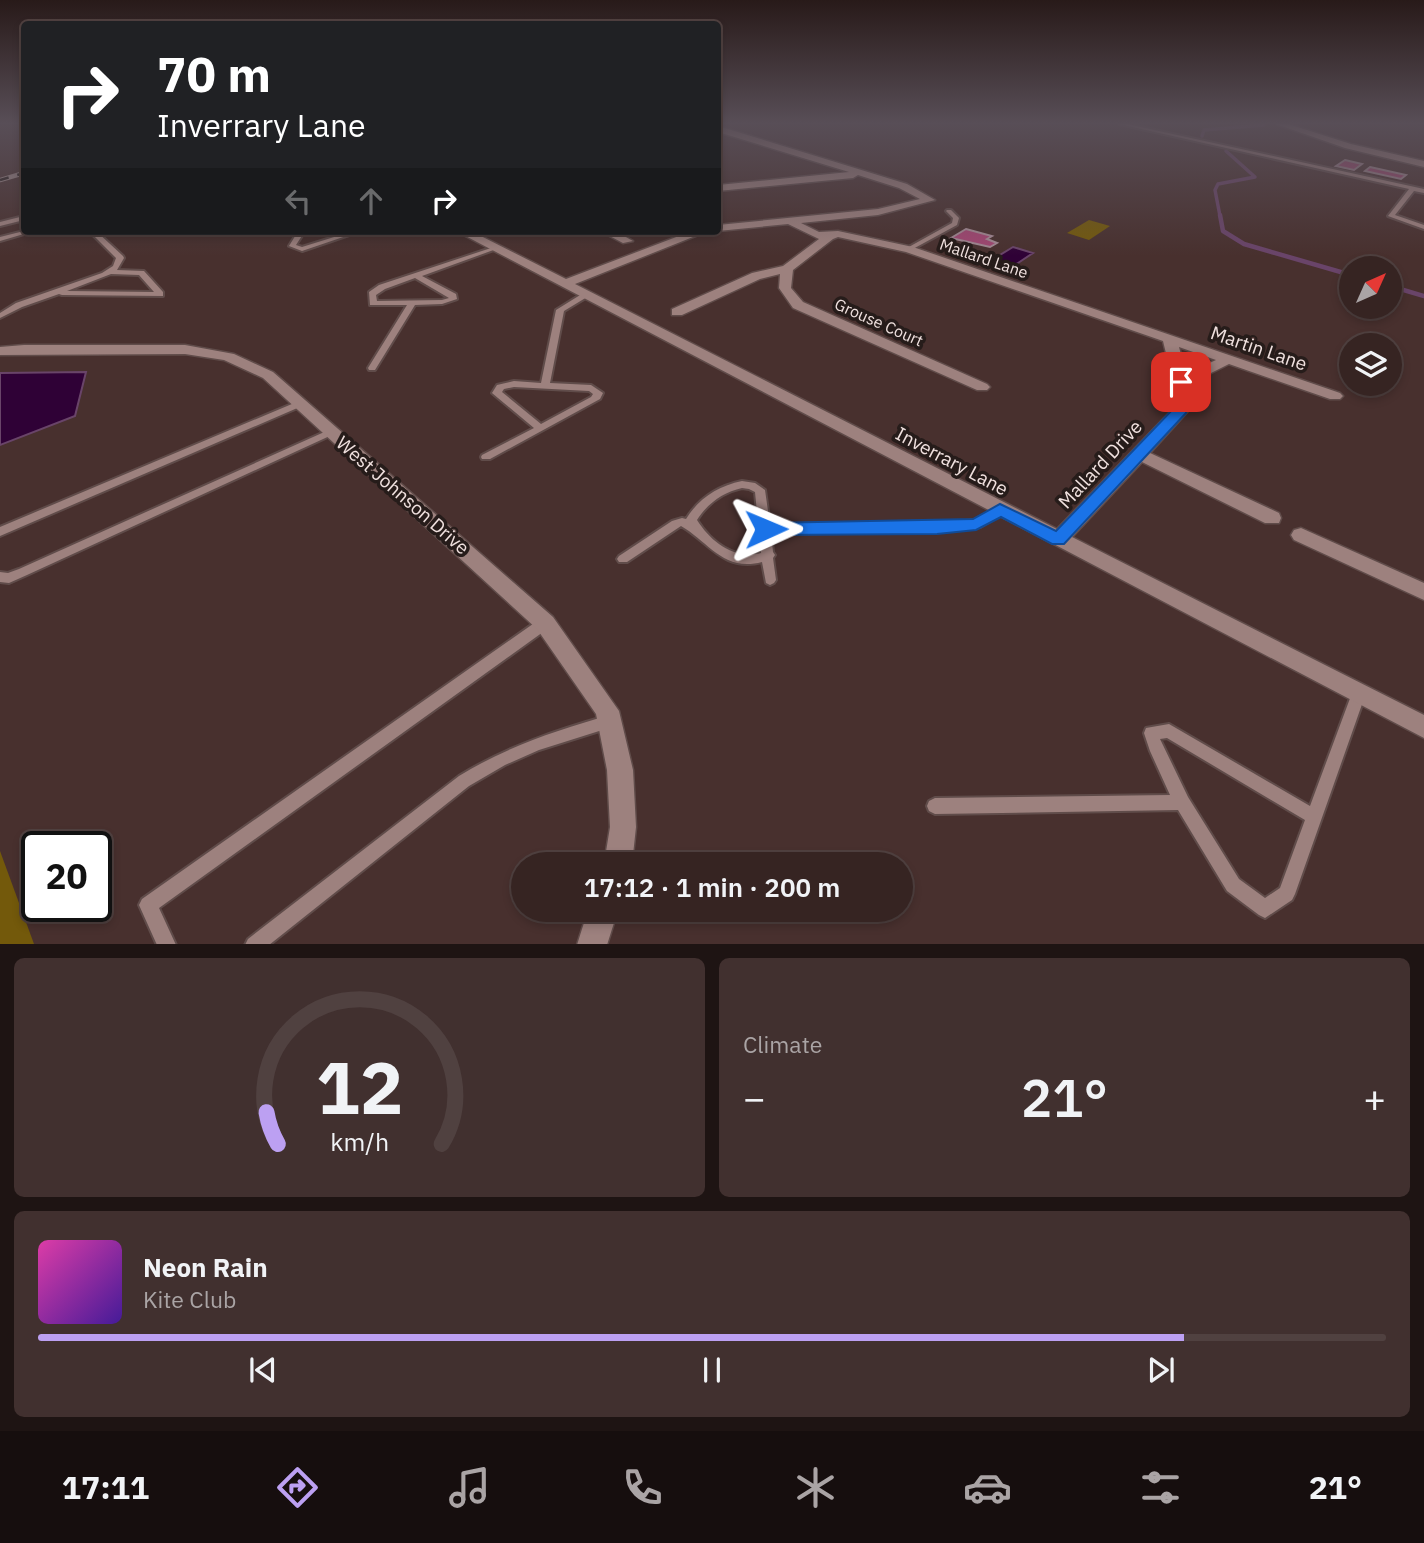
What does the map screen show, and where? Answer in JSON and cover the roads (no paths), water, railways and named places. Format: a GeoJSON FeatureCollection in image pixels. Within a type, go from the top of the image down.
{"type":"FeatureCollection","features":[{"type":"Feature","properties":{"kind":"street"},"geometry":{"type":"LineString","coordinates":[[807,180],[817,168]]}},
{"type":"Feature","properties":{"kind":"street"},"geometry":{"type":"LineString","coordinates":[[721,228],[877,212],[930,200],[904,186],[843,168]]}},
{"type":"Feature","properties":{"kind":"street"},"geometry":{"type":"LineString","coordinates":[[721,188],[864,174]]}},
{"type":"Feature","properties":{"kind":"street","name":"Mallard Lane"},"geometry":{"type":"LineString","coordinates":[[789,220],[807,232],[828,237],[838,234],[909,249],[1169,337]]}},
{"type":"Feature","properties":{"kind":"street","name":"Inverrary Lane"},"geometry":{"type":"LineString","coordinates":[[470,235],[1424,727]]}},
{"type":"Feature","properties":{"kind":"street"},"geometry":{"type":"LineString","coordinates":[[614,235],[627,241]]}},
{"type":"Feature","properties":{"kind":"street"},"geometry":{"type":"LineString","coordinates":[[567,283],[692,235]]}},
{"type":"Feature","properties":{"kind":"street"},"geometry":{"type":"LineString","coordinates":[[677,312],[756,276],[787,269],[828,237]]}},
{"type":"Feature","properties":{"kind":"street","name":"Grouse Court"},"geometry":{"type":"LineString","coordinates":[[787,269],[785,288],[798,305],[982,387]]}},
{"type":"Feature","properties":{"kind":"street","name":"Martin Lane"},"geometry":{"type":"LineString","coordinates":[[1169,337],[1335,396]]}},
{"type":"Feature","properties":{"kind":"street","name":"Mallard Drive"},"geometry":{"type":"LineString","coordinates":[[1058,540],[1181,410],[1181,382],[1169,337]]}},
{"type":"Feature","properties":{"kind":"street","name":"West Johnson Drive"},"geometry":{"type":"LineString","coordinates":[[0,351],[205,351],[230,356],[256,367],[545,623],[607,711],[620,771],[623,827],[620,852]]}},
{"type":"Feature","properties":{"kind":"street"},"geometry":{"type":"LineString","coordinates":[[1181,382],[1207,372],[1229,358]]}},
{"type":"Feature","properties":{"kind":"street"},"geometry":{"type":"LineString","coordinates":[[1139,454],[1272,518]]}},
{"type":"Feature","properties":{"kind":"street"},"geometry":{"type":"LineString","coordinates":[[1301,535],[1424,592]]}},
{"type":"Feature","properties":{"kind":"street"},"geometry":{"type":"LineString","coordinates":[[592,944],[599,922]]}},
{"type":"Feature","properties":{"kind":"lane"},"geometry":{"type":"LineString","coordinates":[[1324,168],[1420,189]]}},
{"type":"Feature","properties":{"kind":"lane"},"geometry":{"type":"LineString","coordinates":[[1420,189],[1391,216],[1424,227]]}},
{"type":"Feature","properties":{"kind":"lane"},"geometry":{"type":"LineString","coordinates":[[909,249],[955,224],[956,218],[949,211]]}},
{"type":"Feature","properties":{"kind":"lane"},"geometry":{"type":"LineString","coordinates":[[0,224],[21,219]]}},
{"type":"Feature","properties":{"kind":"lane"},"geometry":{"type":"LineString","coordinates":[[0,239],[21,234]]}},
{"type":"Feature","properties":{"kind":"lane"},"geometry":{"type":"LineString","coordinates":[[0,316],[19,305],[116,267],[120,258],[96,235]]}},
{"type":"Feature","properties":{"kind":"lane"},"geometry":{"type":"LineString","coordinates":[[299,235],[292,246],[302,249],[340,235]]}},
{"type":"Feature","properties":{"kind":"lane"},"geometry":{"type":"LineString","coordinates":[[417,276],[453,296],[453,299],[442,302],[373,303],[372,294],[382,287],[496,248]]}},
{"type":"Feature","properties":{"kind":"lane"},"geometry":{"type":"LineString","coordinates":[[52,293],[160,294],[141,273],[110,271]]}},
{"type":"Feature","properties":{"kind":"lane"},"geometry":{"type":"LineString","coordinates":[[545,386],[559,310],[588,294]]}},
{"type":"Feature","properties":{"kind":"lane"},"geometry":{"type":"LineString","coordinates":[[372,368],[412,303]]}},
{"type":"Feature","properties":{"kind":"lane"},"geometry":{"type":"LineString","coordinates":[[486,457],[595,399],[598,393],[591,388],[514,384],[500,387],[496,393],[540,428]]}},
{"type":"Feature","properties":{"kind":"lane"},"geometry":{"type":"LineString","coordinates":[[0,531],[299,404]]}},
{"type":"Feature","properties":{"kind":"lane"},"geometry":{"type":"LineString","coordinates":[[0,577],[9,578],[23,572],[331,432]]}},
{"type":"Feature","properties":{"kind":"lane"},"geometry":{"type":"LineString","coordinates":[[697,530],[691,520],[696,510],[729,489],[748,483],[761,490],[770,580]]}},
{"type":"Feature","properties":{"kind":"lane"},"geometry":{"type":"LineString","coordinates":[[766,529],[937,528],[976,524],[1000,510]]}},
{"type":"Feature","properties":{"kind":"lane"},"geometry":{"type":"LineString","coordinates":[[623,559],[676,524],[688,524],[716,548],[742,561],[757,561],[769,555]]}},
{"type":"Feature","properties":{"kind":"lane"},"geometry":{"type":"LineString","coordinates":[[167,944],[148,905],[545,623]]}},
{"type":"Feature","properties":{"kind":"lane"},"geometry":{"type":"LineString","coordinates":[[1313,816],[1169,731],[1151,733],[1182,802],[1233,885],[1265,909],[1286,894],[1359,693]]}},
{"type":"Feature","properties":{"kind":"lane"},"geometry":{"type":"LineString","coordinates":[[254,944],[464,781],[496,760],[531,744],[610,721]]}},
{"type":"Feature","properties":{"kind":"lane"},"geometry":{"type":"LineString","coordinates":[[935,806],[1182,802]]}},
{"type":"Feature","properties":{"kind":"waterway"},"geometry":{"type":"LineString","coordinates":[[1220,216],[1215,190],[1218,184],[1255,177],[1245,168]]}},
{"type":"Feature","properties":{"kind":"waterway"},"geometry":{"type":"LineString","coordinates":[[1220,215],[1223,231],[1244,244],[1339,272]]}},
{"type":"Feature","properties":{"kind":"waterway"},"geometry":{"type":"LineString","coordinates":[[1402,290],[1424,296]]}},
{"type":"Feature","properties":{"kind":"railway"},"geometry":{"type":"LineString","coordinates":[[0,180],[21,174]]}}]}
